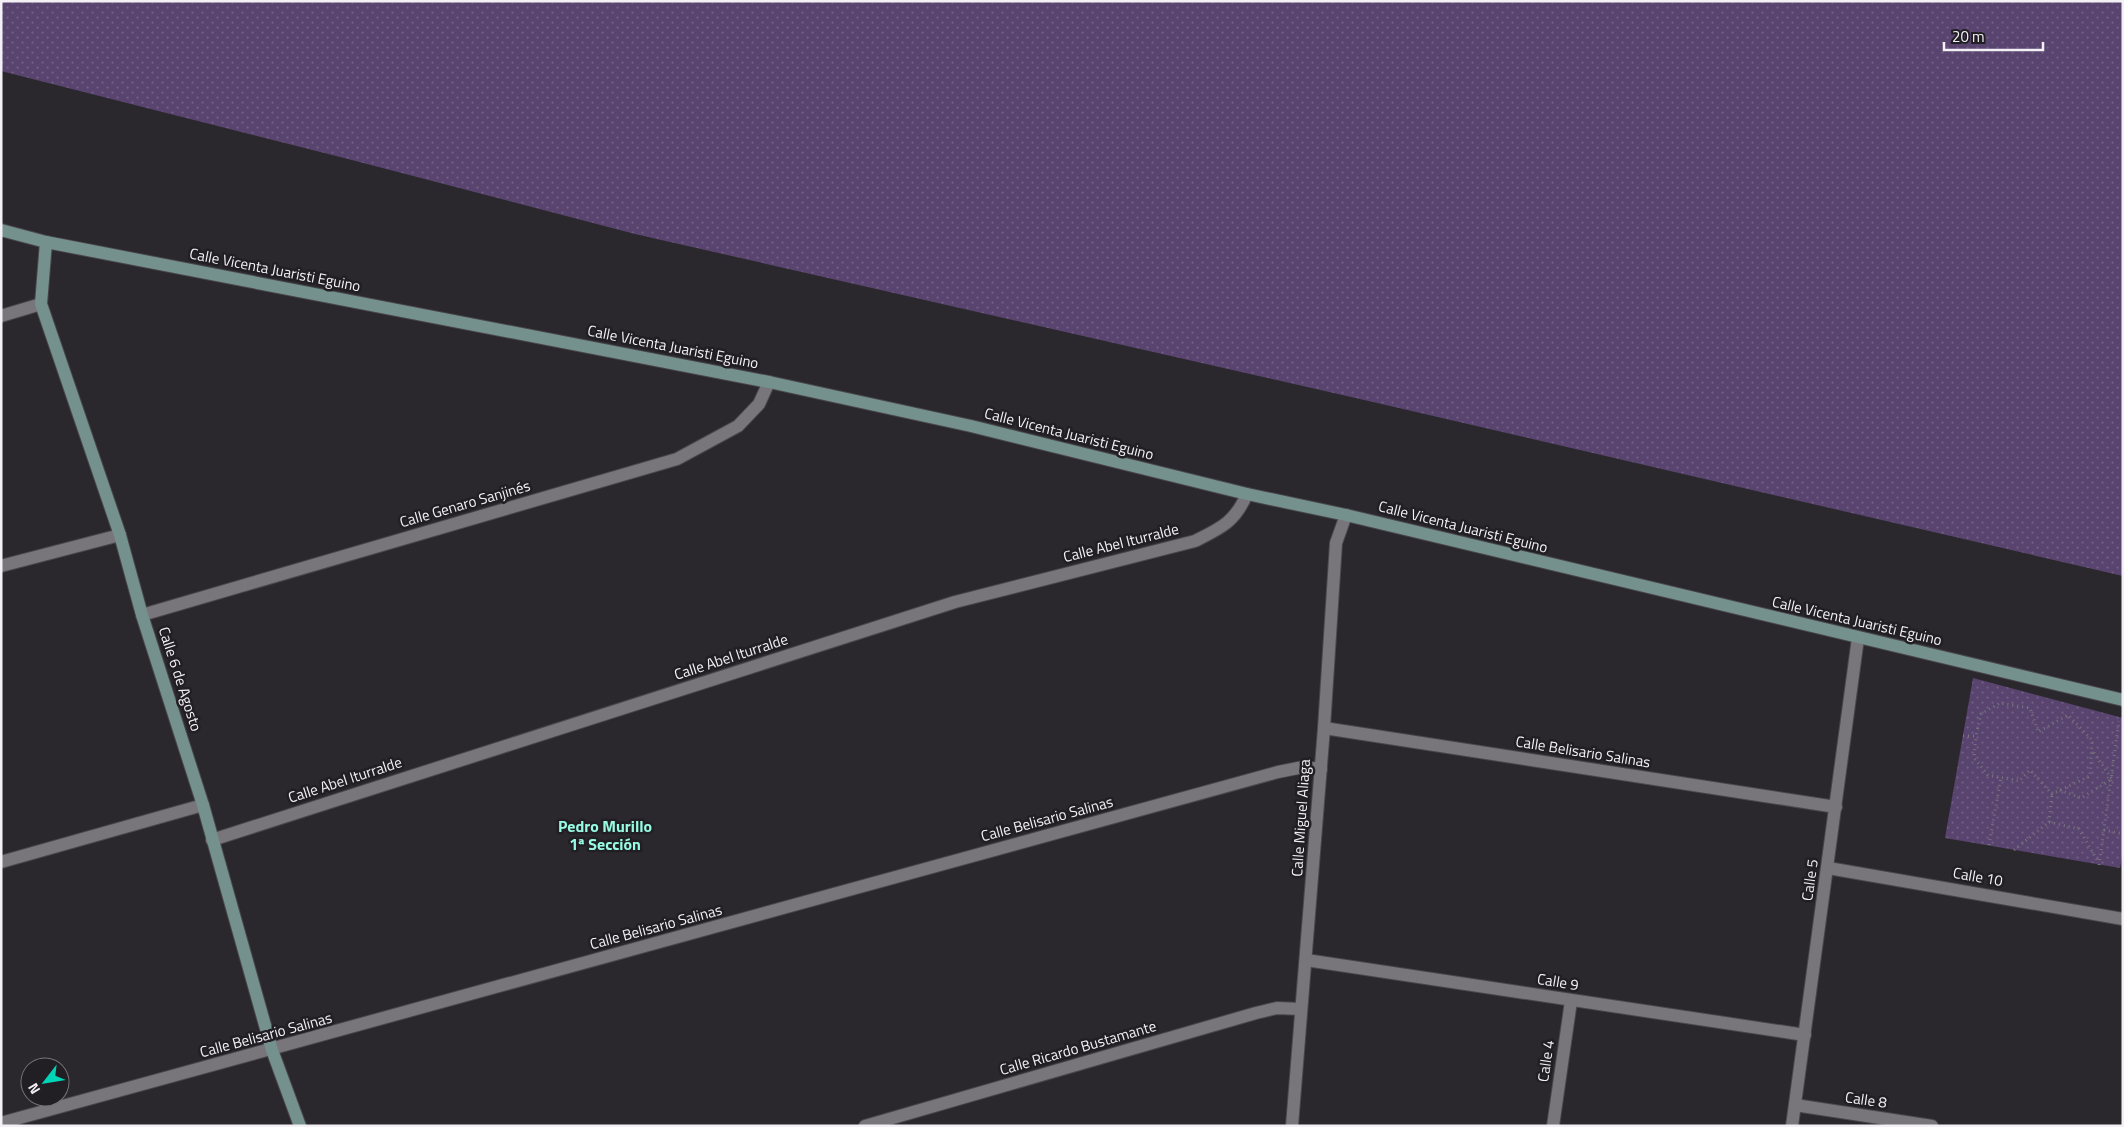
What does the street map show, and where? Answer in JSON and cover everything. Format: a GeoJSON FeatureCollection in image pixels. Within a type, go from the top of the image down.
{"type":"FeatureCollection","features":[{"type":"Feature","properties":{"kind":"main road","name":"Calle Vicenta Juaristi Eguino"},"geometry":{"type":"LineString","coordinates":[[1,230],[46,242],[768,382],[971,426],[1247,494],[1346,515],[2123,700]]}},
{"type":"Feature","properties":{"kind":"main road","name":"Calle 6 de Agosto"},"geometry":{"type":"LineString","coordinates":[[46,242],[41,304],[120,535],[142,614],[203,805],[272,1050],[300,1126]]}},
{"type":"Feature","properties":{"kind":"street"},"geometry":{"type":"LineString","coordinates":[[1,316],[41,304]]}},
{"type":"Feature","properties":{"kind":"street","name":"Calle Genaro Sanjinés"},"geometry":{"type":"LineString","coordinates":[[142,614],[677,459],[738,426],[760,404],[768,382]]}},
{"type":"Feature","properties":{"kind":"street","name":"Calle Abel Iturralde"},"geometry":{"type":"LineString","coordinates":[[212,840],[955,602],[1195,541],[1227,524],[1240,511],[1247,494]]}},
{"type":"Feature","properties":{"kind":"street","name":"Calle Miguel Aliaga"},"geometry":{"type":"LineString","coordinates":[[1292,1126],[1321,769],[1336,543],[1346,515]]}},
{"type":"Feature","properties":{"kind":"street"},"geometry":{"type":"LineString","coordinates":[[1,566],[120,535]]}},
{"type":"Feature","properties":{"kind":"street","name":"Calle 5"},"geometry":{"type":"LineString","coordinates":[[1792,1126],[1858,638]]}},
{"type":"Feature","properties":{"kind":"street","name":"Calle Belisario Salinas"},"geometry":{"type":"LineString","coordinates":[[1324,728],[1836,807]]}},
{"type":"Feature","properties":{"kind":"street","name":"Calle Belisario Salinas"},"geometry":{"type":"LineString","coordinates":[[1,1123],[1278,772],[1303,767],[1321,769]]}},
{"type":"Feature","properties":{"kind":"street"},"geometry":{"type":"LineString","coordinates":[[1,862],[203,805]]}},
{"type":"Feature","properties":{"kind":"street","name":"Calle 10"},"geometry":{"type":"LineString","coordinates":[[1828,868],[2123,919]]}},
{"type":"Feature","properties":{"kind":"street","name":"Calle 9"},"geometry":{"type":"LineString","coordinates":[[1306,960],[1805,1035]]}},
{"type":"Feature","properties":{"kind":"street","name":"Calle 4"},"geometry":{"type":"LineString","coordinates":[[1553,1126],[1570,1001]]}},
{"type":"Feature","properties":{"kind":"street","name":"Calle Ricardo Bustamante"},"geometry":{"type":"LineString","coordinates":[[865,1126],[1256,1013],[1276,1008],[1301,1010]]}},
{"type":"Feature","properties":{"kind":"street","name":"Calle 8"},"geometry":{"type":"LineString","coordinates":[[1795,1106],[1932,1126]]}},
{"type":"Feature","properties":{"kind":"path"},"geometry":{"type":"LineString","coordinates":[[2014,850],[2049,822],[2052,794],[2030,770],[2019,781],[1988,775],[1974,758],[1981,714],[2000,703],[2030,708],[2038,732],[2068,715],[2092,740],[2090,776],[2052,794]]}},
{"type":"Feature","properties":{"kind":"path"},"geometry":{"type":"LineString","coordinates":[[2049,822],[2079,829],[2099,864],[2119,718]]}},
{"type":"Feature","properties":{"kind":"path"},"geometry":{"type":"LineString","coordinates":[[1962,736],[1976,736]]}},
{"type":"Feature","properties":{"kind":"path"},"geometry":{"type":"LineString","coordinates":[[2091,749],[2112,779]]}},
{"type":"Feature","properties":{"kind":"path"},"geometry":{"type":"LineString","coordinates":[[1989,845],[2001,777]]}},
{"type":"Feature","properties":{"kind":"path"},"geometry":{"type":"LineString","coordinates":[[2059,790],[2081,798],[2112,779]]}},
{"type":"Feature","properties":{"kind":"path"},"geometry":{"type":"LineString","coordinates":[[2104,830],[2123,834]]}},
{"type":"Feature","properties":{"kind":"shaded area"},"geometry":{"type":"Polygon","coordinates":[[[1,1],[2123,1],[2123,576],[1373,402],[635,234],[1,71],[1,1]]]}},
{"type":"Feature","properties":{"kind":"shaded area"},"geometry":{"type":"Polygon","coordinates":[[[1973,678],[2123,718],[2123,851],[2120,868],[1945,838],[1973,678]]]}},
{"type":"Feature","properties":{"kind":"district","name":"Pedro Murillo 1ª Sección"},"geometry":{"type":"Point","coordinates":[605,835]}}]}
